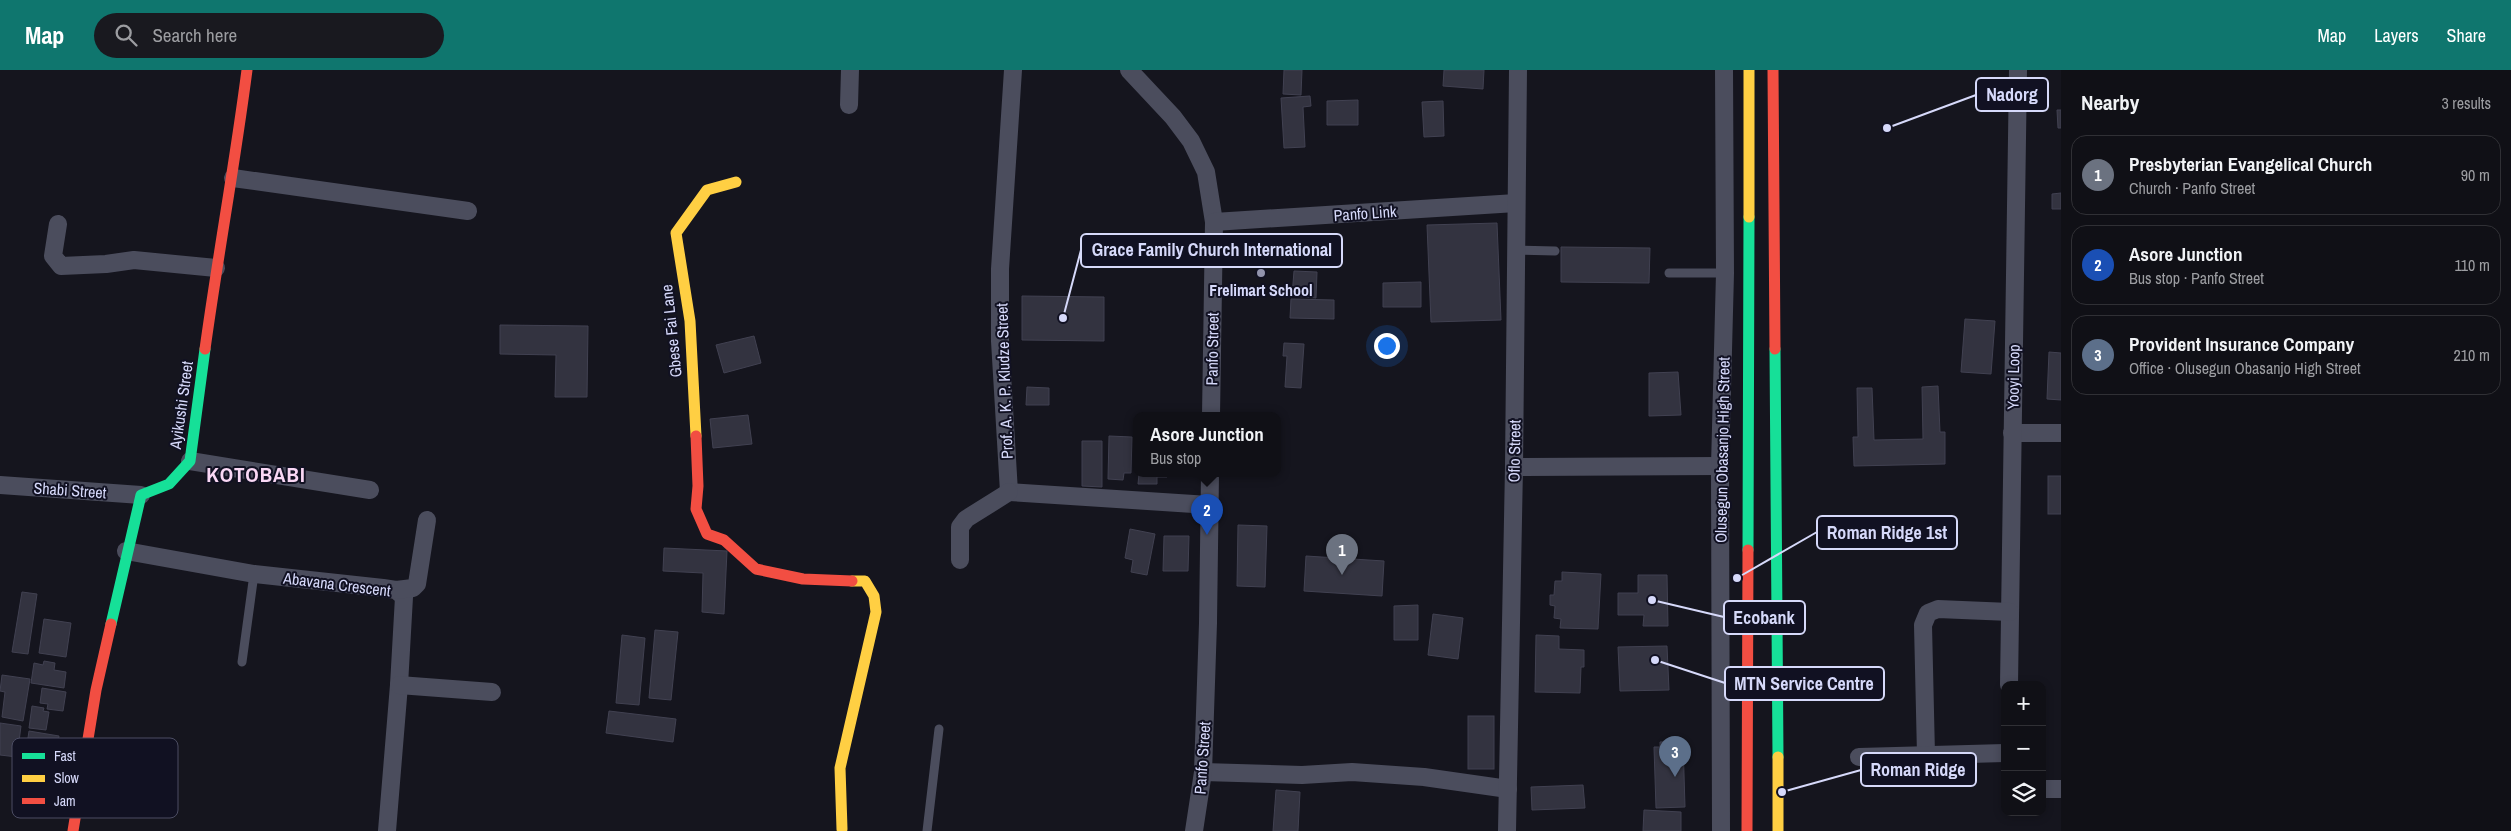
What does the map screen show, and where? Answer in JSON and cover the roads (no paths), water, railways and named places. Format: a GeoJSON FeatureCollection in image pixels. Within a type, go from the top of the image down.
{"type":"FeatureCollection","features":[{"type":"Feature","properties":{"kind":"street","name":"Ayikushi Street"},"geometry":{"type":"LineString","coordinates":[[140,495],[158,492],[170,486],[190,461],[216,268],[233,178],[247,70]]}},
{"type":"Feature","properties":{"kind":"street"},"geometry":{"type":"LineString","coordinates":[[849,105],[850,70]]}},
{"type":"Feature","properties":{"kind":"street","name":"Prof. A. K. P. Kludze Street"},"geometry":{"type":"LineString","coordinates":[[1009,492],[1000,341],[1000,269],[1013,70]]}},
{"type":"Feature","properties":{"kind":"street","name":"Panfo Street"},"geometry":{"type":"LineString","coordinates":[[1129,70],[1173,117],[1191,141],[1206,172],[1214,222],[1211,412]]}},
{"type":"Feature","properties":{"kind":"street","name":"Oflo Street"},"geometry":{"type":"LineString","coordinates":[[1507,831],[1514,467],[1518,70]]}},
{"type":"Feature","properties":{"kind":"street","name":"Olusegun Obasanjo High Street"},"geometry":{"type":"LineString","coordinates":[[1721,831],[1720,466],[1725,274],[1724,70]]}},
{"type":"Feature","properties":{"kind":"street","name":"Olusegun Obasanjo High Street"},"geometry":{"type":"LineString","coordinates":[[1747,831],[1749,70]]}},
{"type":"Feature","properties":{"kind":"street"},"geometry":{"type":"LineString","coordinates":[[1773,70],[1778,831]]}},
{"type":"Feature","properties":{"kind":"street","name":"Yooyi Loop"},"geometry":{"type":"LineString","coordinates":[[2009,681],[2018,70]]}},
{"type":"Feature","properties":{"kind":"street"},"geometry":{"type":"LineString","coordinates":[[233,178],[468,211]]}},
{"type":"Feature","properties":{"kind":"street","name":"Gbese Fai Lane"},"geometry":{"type":"LineString","coordinates":[[736,182],[707,190],[676,233],[690,321],[698,486],[696,509],[707,534],[724,540],[756,569],[803,579],[865,581],[873,592],[878,608],[876,624],[840,768],[846,830]]}},
{"type":"Feature","properties":{"kind":"street","name":"Panfo Link"},"geometry":{"type":"LineString","coordinates":[[1214,222],[1516,203]]}},
{"type":"Feature","properties":{"kind":"street"},"geometry":{"type":"LineString","coordinates":[[58,224],[53,256],[61,266],[106,264],[134,260],[216,268]]}},
{"type":"Feature","properties":{"kind":"street"},"geometry":{"type":"LineString","coordinates":[[2012,433],[2061,433]]}},
{"type":"Feature","properties":{"kind":"street"},"geometry":{"type":"LineString","coordinates":[[190,461],[370,490]]}},
{"type":"Feature","properties":{"kind":"street"},"geometry":{"type":"LineString","coordinates":[[1514,467],[1720,466]]}},
{"type":"Feature","properties":{"kind":"street","name":"Panfo Street"},"geometry":{"type":"LineString","coordinates":[[1194,831],[1203,772],[1210,477]]}},
{"type":"Feature","properties":{"kind":"street","name":"Shabi Street"},"geometry":{"type":"LineString","coordinates":[[0,485],[140,495]]}},
{"type":"Feature","properties":{"kind":"street"},"geometry":{"type":"LineString","coordinates":[[960,560],[960,527],[966,519],[1009,492],[1209,505]]}},
{"type":"Feature","properties":{"kind":"street"},"geometry":{"type":"LineString","coordinates":[[88,738],[96,690],[140,495]]}},
{"type":"Feature","properties":{"kind":"street"},"geometry":{"type":"LineString","coordinates":[[396,590],[413,588],[417,584],[427,520]]}},
{"type":"Feature","properties":{"kind":"street","name":"Abavana Crescent"},"geometry":{"type":"LineString","coordinates":[[126,551],[254,574],[396,590],[404,597],[399,685],[386,831]]}},
{"type":"Feature","properties":{"kind":"street"},"geometry":{"type":"LineString","coordinates":[[1926,755],[1923,625],[1928,613],[1938,609],[2010,612]]}},
{"type":"Feature","properties":{"kind":"street"},"geometry":{"type":"LineString","coordinates":[[399,685],[492,692]]}},
{"type":"Feature","properties":{"kind":"street"},"geometry":{"type":"LineString","coordinates":[[1859,757],[2001,754]]}},
{"type":"Feature","properties":{"kind":"street"},"geometry":{"type":"LineString","coordinates":[[1203,772],[1302,776],[1352,772],[1424,777],[1508,789]]}},
{"type":"Feature","properties":{"kind":"street"},"geometry":{"type":"LineString","coordinates":[[2046,788],[2061,789]]}},
{"type":"Feature","properties":{"kind":"street"},"geometry":{"type":"LineString","coordinates":[[73,831],[75,818]]}},
{"type":"Feature","properties":{"kind":"lane"},"geometry":{"type":"LineString","coordinates":[[1515,250],[1555,251]]}},
{"type":"Feature","properties":{"kind":"lane"},"geometry":{"type":"LineString","coordinates":[[1669,273],[1725,274]]}},
{"type":"Feature","properties":{"kind":"lane"},"geometry":{"type":"LineString","coordinates":[[242,662],[254,574]]}},
{"type":"Feature","properties":{"kind":"lane"},"geometry":{"type":"LineString","coordinates":[[927,831],[939,729]]}},
{"type":"Feature","properties":{"kind":"place","name":"Nadorg"},"geometry":{"type":"Point","coordinates":[1887,128]}},
{"type":"Feature","properties":{"kind":"place","name":"Frelimart School"},"geometry":{"type":"Point","coordinates":[1261,273]}},
{"type":"Feature","properties":{"kind":"place","name":"Grace Family Church International"},"geometry":{"type":"Point","coordinates":[1063,318]}},
{"type":"Feature","properties":{"kind":"place","name":"Asore Junction"},"geometry":{"type":"Point","coordinates":[1207,535]}},
{"type":"Feature","properties":{"kind":"place","name":"Presbyterian Evangelical Church"},"geometry":{"type":"Point","coordinates":[1342,575]}},
{"type":"Feature","properties":{"kind":"place","name":"Roman Ridge 1st"},"geometry":{"type":"Point","coordinates":[1737,578]}},
{"type":"Feature","properties":{"kind":"place","name":"Ecobank"},"geometry":{"type":"Point","coordinates":[1652,600]}},
{"type":"Feature","properties":{"kind":"place","name":"MTN Service Centre"},"geometry":{"type":"Point","coordinates":[1655,660]}},
{"type":"Feature","properties":{"kind":"place","name":"Provident Insurance Company"},"geometry":{"type":"Point","coordinates":[1675,777]}},
{"type":"Feature","properties":{"kind":"place","name":"Roman Ridge"},"geometry":{"type":"Point","coordinates":[1782,792]}},
{"type":"Feature","properties":{"kind":"district","name":"KOTOBABI"},"geometry":{"type":"Point","coordinates":[256,474]}}]}
